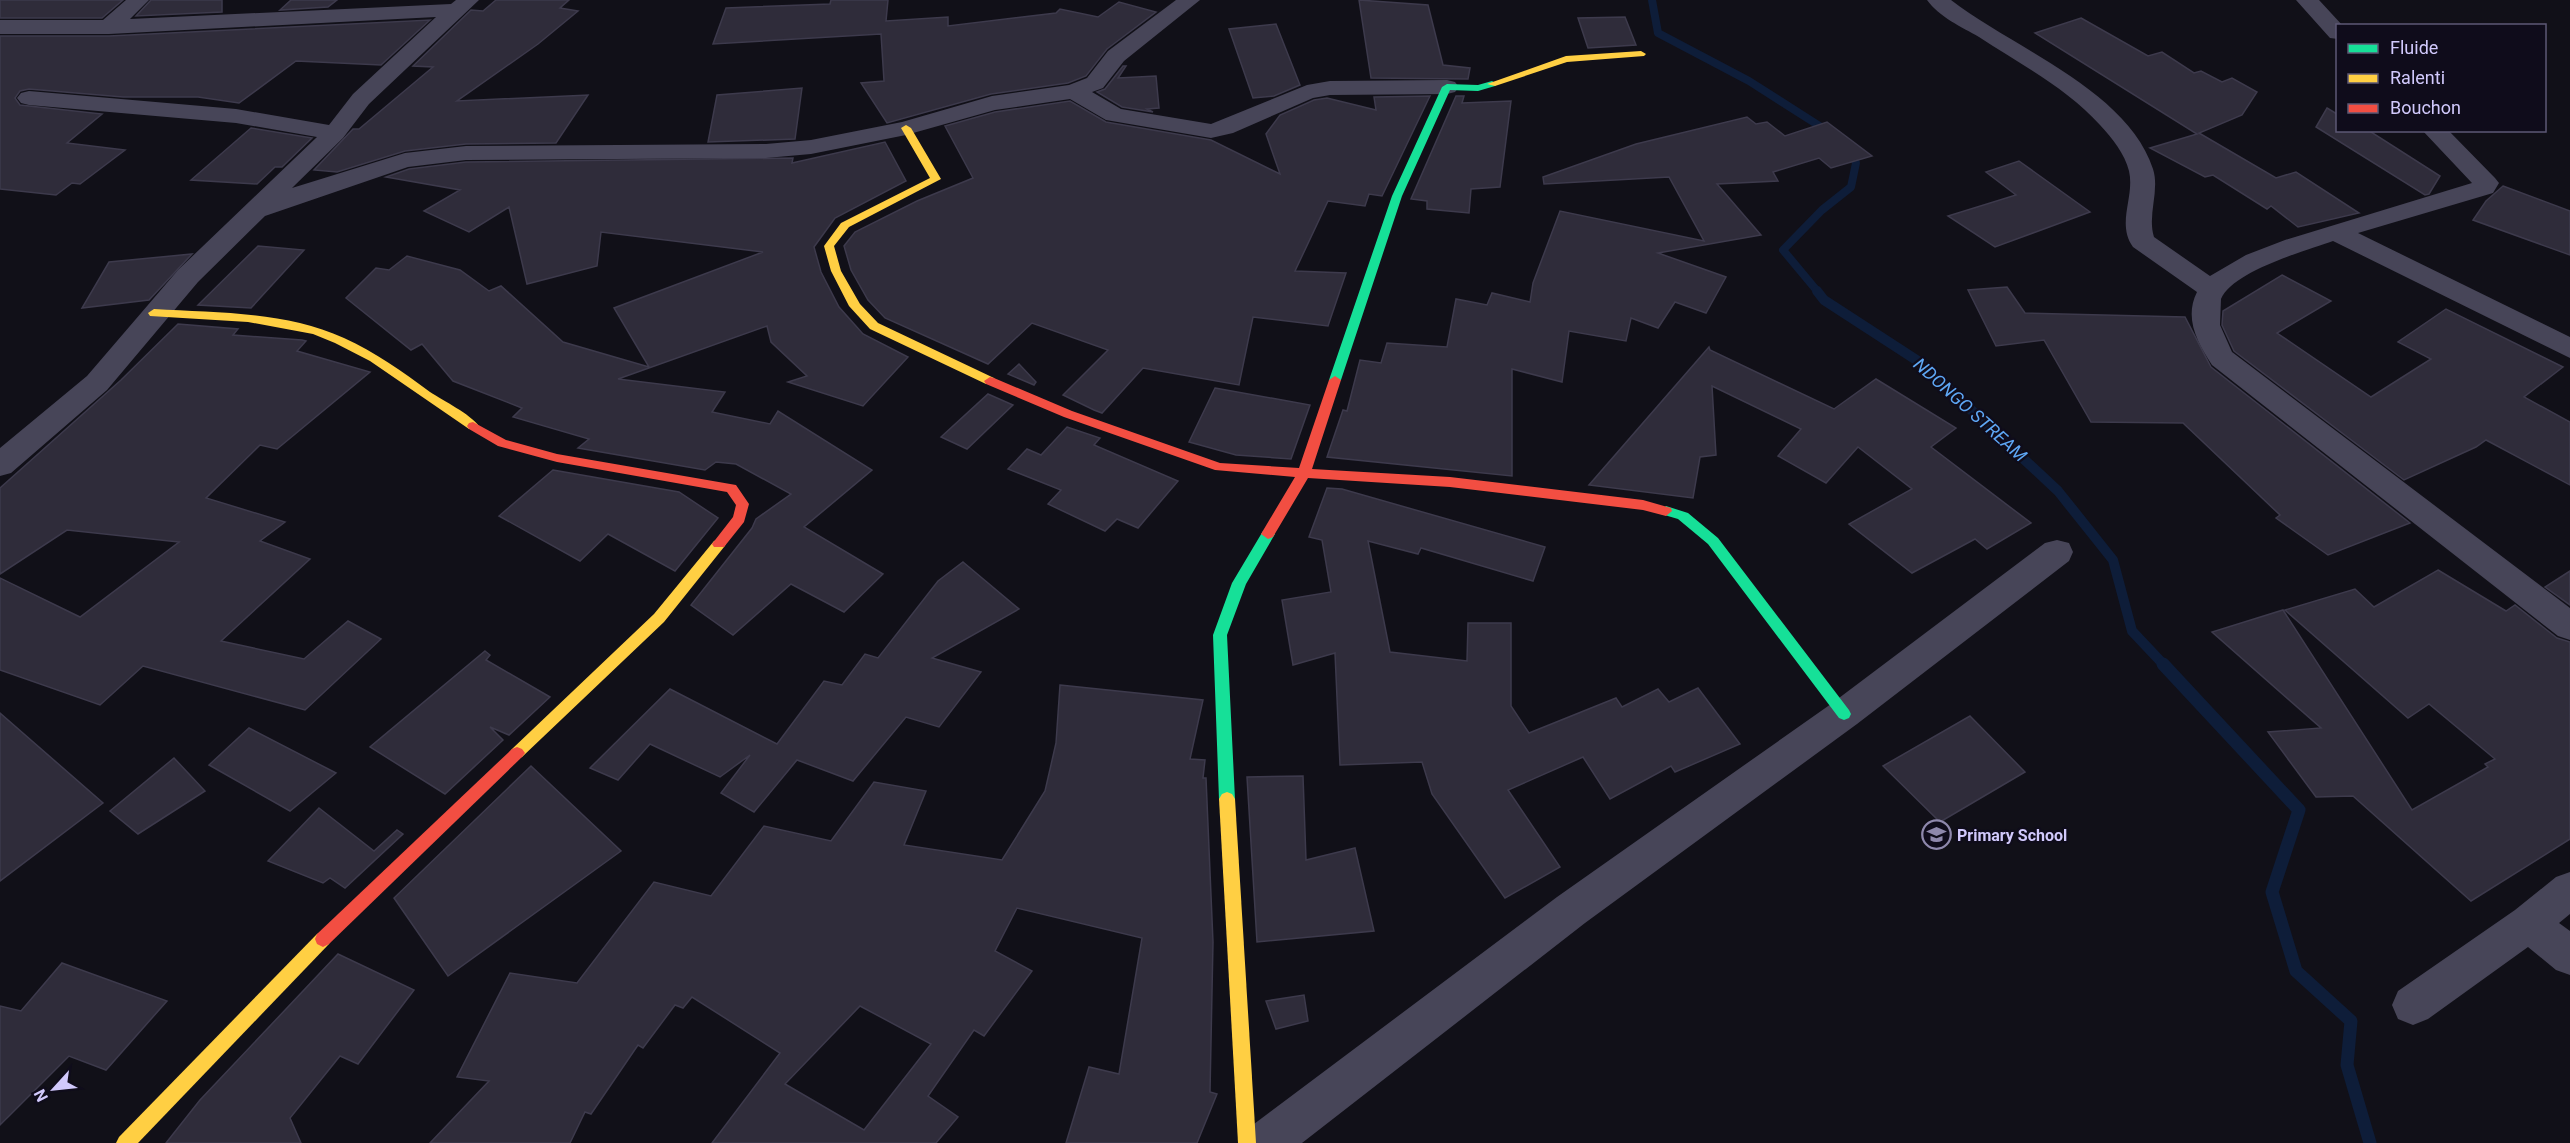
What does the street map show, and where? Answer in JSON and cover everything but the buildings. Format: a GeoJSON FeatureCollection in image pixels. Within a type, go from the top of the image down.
{"type":"FeatureCollection","features":[{"type":"Feature","properties":{"kind":"street"},"geometry":{"type":"LineString","coordinates":[[109,27],[138,0]]}},
{"type":"Feature","properties":{"kind":"street"},"geometry":{"type":"LineString","coordinates":[[257,210],[328,184],[415,159],[466,153],[766,151],[811,147],[906,128],[992,103],[1074,91],[1095,83],[1116,56],[1189,0]]}},
{"type":"Feature","properties":{"kind":"street"},"geometry":{"type":"LineString","coordinates":[[1938,0],[2080,94],[2117,129],[2139,162],[2145,182],[2137,230],[2142,241],[2211,289]]}},
{"type":"Feature","properties":{"kind":"street"},"geometry":{"type":"LineString","coordinates":[[2307,0],[2336,32]]}},
{"type":"Feature","properties":{"kind":"street"},"geometry":{"type":"LineString","coordinates":[[0,27],[109,27],[462,5]]}},
{"type":"Feature","properties":{"kind":"street"},"geometry":{"type":"LineString","coordinates":[[0,465],[97,383],[154,313],[188,276],[335,133],[357,104],[462,5]]}},
{"type":"Feature","properties":{"kind":"street"},"geometry":{"type":"LineString","coordinates":[[1074,91],[1114,115],[1210,131],[1226,128],[1307,92],[1330,88],[1478,88],[1566,59],[1641,54]]}},
{"type":"Feature","properties":{"kind":"street"},"geometry":{"type":"LineString","coordinates":[[1247,1143],[1230,864],[1220,635],[1239,583],[1304,473],[1397,196],[1447,87]]}},
{"type":"Feature","properties":{"kind":"street"},"geometry":{"type":"LineString","coordinates":[[29,98],[236,116],[335,133]]}},
{"type":"Feature","properties":{"kind":"street"},"geometry":{"type":"LineString","coordinates":[[906,128],[936,179],[845,225],[829,246],[836,271],[855,306],[874,326],[956,366],[1068,414],[1219,466],[1450,482],[1643,505],[1683,516],[1713,541],[1844,714]]}},
{"type":"Feature","properties":{"kind":"street"},"geometry":{"type":"LineString","coordinates":[[2436,132],[2486,183],[2484,188],[2336,232],[2240,268],[2211,289],[2204,312],[2208,336],[2222,358],[2570,627]]}},
{"type":"Feature","properties":{"kind":"street"},"geometry":{"type":"LineString","coordinates":[[2336,232],[2570,349]]}},
{"type":"Feature","properties":{"kind":"street"},"geometry":{"type":"LineString","coordinates":[[125,1143],[332,929],[659,618],[740,519],[743,504],[731,488],[557,458],[502,443],[442,408],[386,364],[337,339],[275,321],[154,313]]}},
{"type":"Feature","properties":{"kind":"street"},"geometry":{"type":"LineString","coordinates":[[1266,1143],[1571,910],[1844,714],[2057,552]]}},
{"type":"Feature","properties":{"kind":"street"},"geometry":{"type":"LineString","coordinates":[[2413,1005],[2529,923],[2570,890]]}},
{"type":"Feature","properties":{"kind":"street"},"geometry":{"type":"LineString","coordinates":[[2529,923],[2570,956]]}},
{"type":"Feature","properties":{"kind":"waterway","name":"NDONGO STREAM"},"geometry":{"type":"LineString","coordinates":[[1652,0],[1658,33],[1749,81],[1829,132]]}},
{"type":"Feature","properties":{"kind":"waterway","name":"NDONGO STREAM"},"geometry":{"type":"LineString","coordinates":[[1818,292],[1783,250],[1822,210],[1851,187],[1856,163],[1850,148]]}},
{"type":"Feature","properties":{"kind":"waterway","name":"NDONGO STREAM"},"geometry":{"type":"LineString","coordinates":[[1817,291],[1824,300],[1921,363],[2058,491],[2113,560],[2132,631],[2165,666]]}},
{"type":"Feature","properties":{"kind":"waterway"},"geometry":{"type":"LineString","coordinates":[[2163,664],[2299,810],[2272,892],[2296,971],[2351,1021],[2347,1065],[2370,1143]]}},
{"type":"Feature","properties":{"kind":"traffic: fast"},"geometry":{"type":"LineString","coordinates":[[1335,380],[1397,196],[1447,87],[1478,88],[1492,84]]}},
{"type":"Feature","properties":{"kind":"traffic: fast"},"geometry":{"type":"LineString","coordinates":[[1666,511],[1683,516],[1713,541],[1844,714]]}},
{"type":"Feature","properties":{"kind":"traffic: fast"},"geometry":{"type":"LineString","coordinates":[[1227,799],[1220,635],[1239,583],[1268,534]]}},
{"type":"Feature","properties":{"kind":"traffic: slow"},"geometry":{"type":"LineString","coordinates":[[1492,84],[1566,59],[1641,54]]}},
{"type":"Feature","properties":{"kind":"traffic: slow"},"geometry":{"type":"LineString","coordinates":[[906,128],[936,179],[845,225],[829,246],[836,271],[855,306],[874,326],[990,381]]}},
{"type":"Feature","properties":{"kind":"traffic: slow"},"geometry":{"type":"LineString","coordinates":[[154,313],[248,318],[295,325],[317,332],[339,340],[391,369],[473,426]]}},
{"type":"Feature","properties":{"kind":"traffic: slow"},"geometry":{"type":"LineString","coordinates":[[517,753],[659,618],[719,544]]}},
{"type":"Feature","properties":{"kind":"traffic: slow"},"geometry":{"type":"LineString","coordinates":[[1227,799],[1247,1143]]}},
{"type":"Feature","properties":{"kind":"traffic: slow"},"geometry":{"type":"LineString","coordinates":[[125,1143],[323,939]]}},
{"type":"Feature","properties":{"kind":"traffic: jam"},"geometry":{"type":"LineString","coordinates":[[990,381],[1068,414],[1219,467],[1304,473],[1335,380]]}},
{"type":"Feature","properties":{"kind":"traffic: jam"},"geometry":{"type":"LineString","coordinates":[[473,426],[502,443],[557,458],[731,488],[743,504],[739,519],[719,544]]}},
{"type":"Feature","properties":{"kind":"traffic: jam"},"geometry":{"type":"LineString","coordinates":[[1268,534],[1304,473],[1450,482],[1643,505],[1666,511]]}},
{"type":"Feature","properties":{"kind":"traffic: jam"},"geometry":{"type":"LineString","coordinates":[[323,939],[517,753]]}},
{"type":"Feature","properties":{"kind":"place","name":"Primary School"},"geometry":{"type":"Point","coordinates":[1936,835]}}]}
